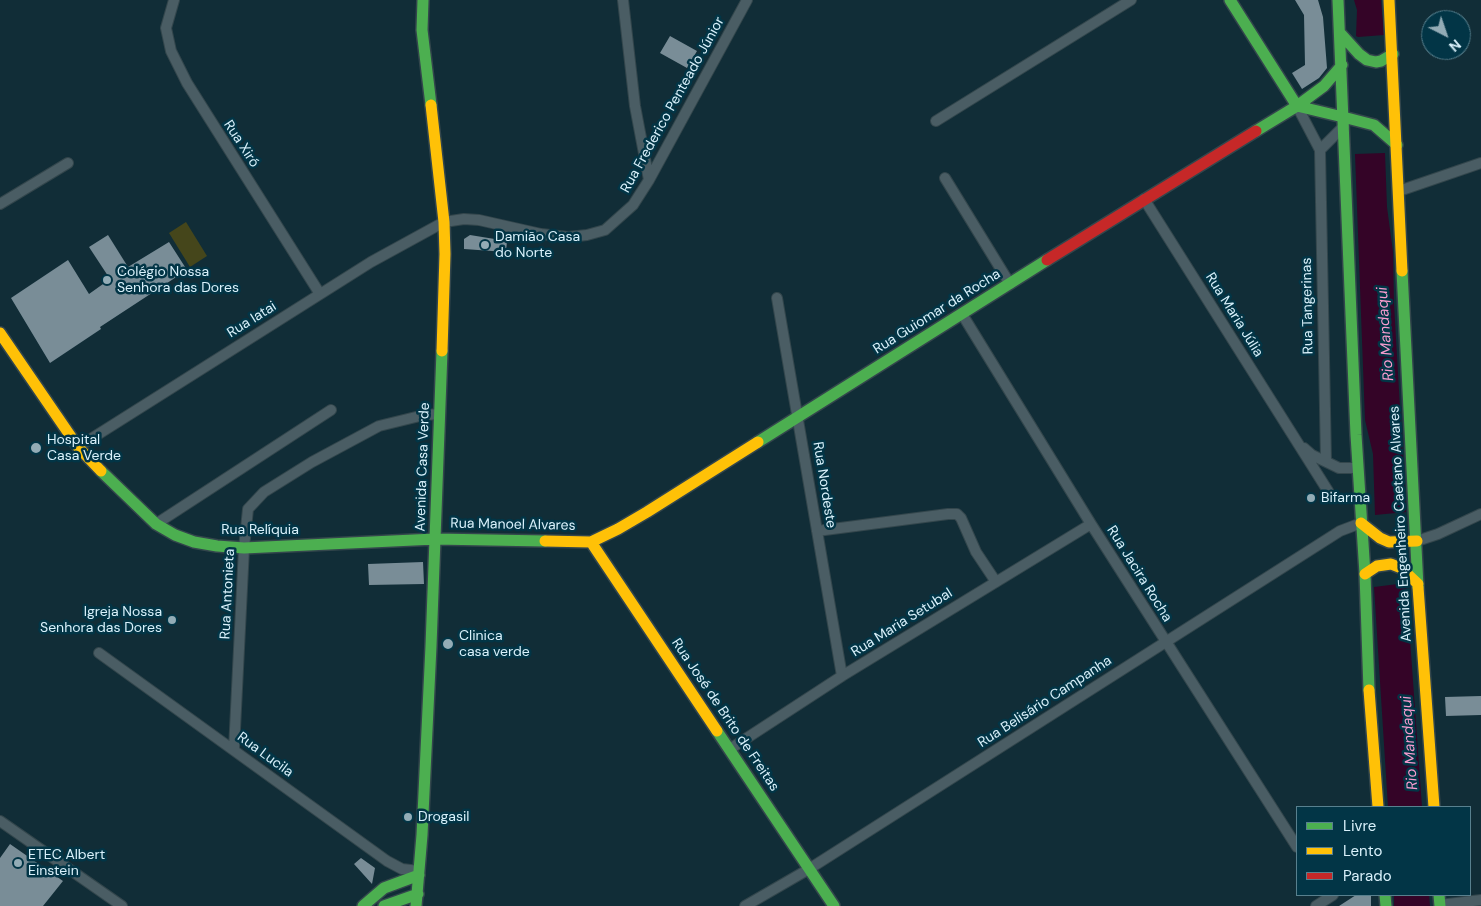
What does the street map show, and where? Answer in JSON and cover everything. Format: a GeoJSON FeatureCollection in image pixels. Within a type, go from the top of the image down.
{"type":"FeatureCollection","features":[{"type":"Feature","properties":{"kind":"main road","name":"Avenida Casa Verde"},"geometry":{"type":"LineString","coordinates":[[413,0],[422,30]]}},
{"type":"Feature","properties":{"kind":"main road","name":"Avenida Casa Verde"},"geometry":{"type":"LineString","coordinates":[[416,906],[422,835],[445,254],[444,222],[422,30],[423,0]]}},
{"type":"Feature","properties":{"kind":"main road","name":"Rua Tangerinas"},"geometry":{"type":"LineString","coordinates":[[1230,0],[1297,106]]}},
{"type":"Feature","properties":{"kind":"main road"},"geometry":{"type":"LineString","coordinates":[[1338,0],[1356,435],[1365,574],[1368,672],[1378,806]]}},
{"type":"Feature","properties":{"kind":"main road","name":"Avenida Engenheiro Caetano Alvares"},"geometry":{"type":"LineString","coordinates":[[1390,2],[1418,584],[1434,806]]}},
{"type":"Feature","properties":{"kind":"main road"},"geometry":{"type":"LineString","coordinates":[[1340,34],[1367,60],[1381,61],[1393,54]]}},
{"type":"Feature","properties":{"kind":"main road","name":"Rua Guiomar da Rocha"},"geometry":{"type":"LineString","coordinates":[[591,542],[618,530],[1144,199],[1297,106],[1324,86],[1342,65]]}},
{"type":"Feature","properties":{"kind":"main road"},"geometry":{"type":"LineString","coordinates":[[1297,106],[1344,121],[1374,125],[1397,144]]}},
{"type":"Feature","properties":{"kind":"main road","name":"Rua Relíquia"},"geometry":{"type":"LineString","coordinates":[[0,333],[78,447],[156,524],[175,536],[194,542],[244,548],[435,539]]}},
{"type":"Feature","properties":{"kind":"main road"},"geometry":{"type":"LineString","coordinates":[[1361,523],[1380,538],[1389,542],[1417,541]]}},
{"type":"Feature","properties":{"kind":"main road","name":"Rua Manoel Alvares"},"geometry":{"type":"LineString","coordinates":[[435,539],[591,542]]}},
{"type":"Feature","properties":{"kind":"main road","name":"Rua José de Brito de Freitas"},"geometry":{"type":"LineString","coordinates":[[591,542],[834,906]]}},
{"type":"Feature","properties":{"kind":"main road"},"geometry":{"type":"LineString","coordinates":[[1365,574],[1377,566],[1391,564],[1401,568],[1418,584]]}},
{"type":"Feature","properties":{"kind":"main road"},"geometry":{"type":"LineString","coordinates":[[363,906],[384,888],[419,873]]}},
{"type":"Feature","properties":{"kind":"main road"},"geometry":{"type":"LineString","coordinates":[[384,906],[418,894]]}},
{"type":"Feature","properties":{"kind":"street","name":"Rua Xiró"},"geometry":{"type":"LineString","coordinates":[[174,0],[166,28],[171,51],[182,75],[219,137],[320,294]]}},
{"type":"Feature","properties":{"kind":"street"},"geometry":{"type":"LineString","coordinates":[[623,0],[636,106],[649,180]]}},
{"type":"Feature","properties":{"kind":"street","name":"Rua Frederico Penteado Júnior"},"geometry":{"type":"LineString","coordinates":[[444,222],[464,219],[479,220],[541,234],[568,237],[587,236],[605,230],[633,205],[649,180],[747,0]]}},
{"type":"Feature","properties":{"kind":"street"},"geometry":{"type":"LineString","coordinates":[[936,121],[1131,0]]}},
{"type":"Feature","properties":{"kind":"street","name":"Rua Tangerinas"},"geometry":{"type":"LineString","coordinates":[[1297,106],[1320,150],[1326,462]]}},
{"type":"Feature","properties":{"kind":"street"},"geometry":{"type":"LineString","coordinates":[[1320,150],[1344,121]]}},
{"type":"Feature","properties":{"kind":"street"},"geometry":{"type":"LineString","coordinates":[[0,204],[68,163]]}},
{"type":"Feature","properties":{"kind":"street"},"geometry":{"type":"LineString","coordinates":[[1400,191],[1481,163]]}},
{"type":"Feature","properties":{"kind":"street"},"geometry":{"type":"LineString","coordinates":[[945,178],[1010,284]]}},
{"type":"Feature","properties":{"kind":"street","name":"Rua Maria Júlia"},"geometry":{"type":"LineString","coordinates":[[1144,199],[1328,491]]}},
{"type":"Feature","properties":{"kind":"street","name":"Rua Iatai"},"geometry":{"type":"LineString","coordinates":[[78,447],[371,262],[444,222]]}},
{"type":"Feature","properties":{"kind":"street","name":"Rua Nordeste"},"geometry":{"type":"LineString","coordinates":[[777,298],[842,676]]}},
{"type":"Feature","properties":{"kind":"street","name":"Rua Jacira Rocha"},"geometry":{"type":"LineString","coordinates":[[962,314],[1091,524],[1296,845]]}},
{"type":"Feature","properties":{"kind":"street"},"geometry":{"type":"LineString","coordinates":[[156,524],[331,410]]}},
{"type":"Feature","properties":{"kind":"street","name":"Rua Antonieta"},"geometry":{"type":"LineString","coordinates":[[234,749],[244,548],[248,508],[264,492],[312,462],[379,426],[424,415],[440,414]]}},
{"type":"Feature","properties":{"kind":"street","name":"Rua Maria Júlia"},"geometry":{"type":"LineString","coordinates":[[1300,445],[1312,455],[1338,468],[1358,468]]}},
{"type":"Feature","properties":{"kind":"street"},"geometry":{"type":"LineString","coordinates":[[817,531],[957,514],[961,518],[976,552],[996,582]]}},
{"type":"Feature","properties":{"kind":"street"},"geometry":{"type":"LineString","coordinates":[[1417,541],[1438,534],[1481,514]]}},
{"type":"Feature","properties":{"kind":"street","name":"Rua Belisário Campanha"},"geometry":{"type":"LineString","coordinates":[[745,906],[809,869],[1340,531],[1361,523]]}},
{"type":"Feature","properties":{"kind":"street","name":"Rua Maria Setubal"},"geometry":{"type":"LineString","coordinates":[[730,749],[842,676],[1091,524]]}},
{"type":"Feature","properties":{"kind":"street","name":"Rua Lucila"},"geometry":{"type":"LineString","coordinates":[[99,653],[387,861],[419,873]]}},
{"type":"Feature","properties":{"kind":"street"},"geometry":{"type":"LineString","coordinates":[[0,821],[122,906]]}},
{"type":"Feature","properties":{"kind":"street"},"geometry":{"type":"LineString","coordinates":[[1316,906],[1330,896]]}},
{"type":"Feature","properties":{"kind":"street"},"geometry":{"type":"LineString","coordinates":[[1439,902],[1481,900]]}},
{"type":"Feature","properties":{"kind":"shaded area"},"geometry":{"type":"Polygon","coordinates":[[[186,222],[207,256],[190,267],[169,233],[186,222]]]}},
{"type":"Feature","properties":{"kind":"water"},"geometry":{"type":"Polygon","coordinates":[[[1354,0],[1381,0],[1384,35],[1356,36],[1357,10],[1354,0]]]}},
{"type":"Feature","properties":{"kind":"water","name":"Rio Mandaqui"},"geometry":{"type":"Polygon","coordinates":[[[1385,153],[1387,207],[1393,252],[1394,304],[1406,512],[1375,515],[1373,454],[1365,420],[1355,154],[1385,153]]]}},
{"type":"Feature","properties":{"kind":"water","name":"Rio Mandaqui"},"geometry":{"type":"Polygon","coordinates":[[[1406,583],[1422,806],[1388,806],[1374,587],[1406,583]]]}},
{"type":"Feature","properties":{"kind":"water"},"geometry":{"type":"Polygon","coordinates":[[[1394,896],[1429,896],[1430,906],[1394,906],[1394,896]]]}},
{"type":"Feature","properties":{"kind":"building"},"geometry":{"type":"Polygon","coordinates":[[[1295,0],[1318,0],[1323,17],[1327,68],[1319,78],[1302,89],[1292,73],[1305,65],[1304,15],[1295,0]]]}},
{"type":"Feature","properties":{"kind":"building"},"geometry":{"type":"Polygon","coordinates":[[[670,36],[697,51],[687,68],[660,53],[670,36]]]}},
{"type":"Feature","properties":{"kind":"building","name":"Colégio Nossa Senhora das Dores"},"geometry":{"type":"Polygon","coordinates":[[[108,235],[128,267],[169,242],[187,270],[100,327],[101,329],[50,363],[11,298],[68,260],[89,294],[110,279],[89,247],[108,235]]]}},
{"type":"Feature","properties":{"kind":"building","name":"Damião Casa do Norte"},"geometry":{"type":"Polygon","coordinates":[[[470,235],[507,241],[506,252],[464,249],[464,239],[470,235]]]}},
{"type":"Feature","properties":{"kind":"building"},"geometry":{"type":"Polygon","coordinates":[[[423,562],[424,584],[369,585],[368,564],[423,562]]]}},
{"type":"Feature","properties":{"kind":"building"},"geometry":{"type":"Polygon","coordinates":[[[1481,696],[1481,715],[1446,716],[1445,697],[1481,696]]]}},
{"type":"Feature","properties":{"kind":"building","name":"ETEC Albert Einstein"},"geometry":{"type":"Polygon","coordinates":[[[10,844],[63,881],[43,906],[0,906],[0,858],[10,844]]]}},
{"type":"Feature","properties":{"kind":"building"},"geometry":{"type":"Polygon","coordinates":[[[361,858],[375,868],[372,884],[354,864],[361,858]]]}},
{"type":"Feature","properties":{"kind":"building"},"geometry":{"type":"Polygon","coordinates":[[[1354,896],[1371,896],[1371,906],[1339,906],[1354,896]]]}},
{"type":"Feature","properties":{"kind":"traffic: fast"},"geometry":{"type":"LineString","coordinates":[[423,0],[422,30],[431,105]]}},
{"type":"Feature","properties":{"kind":"traffic: fast"},"geometry":{"type":"LineString","coordinates":[[1230,0],[1297,106],[1324,86],[1342,65]]}},
{"type":"Feature","properties":{"kind":"traffic: fast"},"geometry":{"type":"LineString","coordinates":[[1338,0],[1356,435],[1365,574],[1369,690]]}},
{"type":"Feature","properties":{"kind":"traffic: fast"},"geometry":{"type":"LineString","coordinates":[[1340,33],[1367,60],[1381,61],[1393,54]]}},
{"type":"Feature","properties":{"kind":"traffic: fast"},"geometry":{"type":"LineString","coordinates":[[1256,131],[1297,106],[1343,117]]}},
{"type":"Feature","properties":{"kind":"traffic: fast"},"geometry":{"type":"LineString","coordinates":[[1343,117],[1374,125],[1397,145]]}},
{"type":"Feature","properties":{"kind":"traffic: fast"},"geometry":{"type":"LineString","coordinates":[[758,442],[1047,260]]}},
{"type":"Feature","properties":{"kind":"traffic: fast"},"geometry":{"type":"LineString","coordinates":[[1402,271],[1418,587]]}},
{"type":"Feature","properties":{"kind":"traffic: fast"},"geometry":{"type":"LineString","coordinates":[[416,906],[422,835],[431,646],[442,351]]}},
{"type":"Feature","properties":{"kind":"traffic: fast"},"geometry":{"type":"LineString","coordinates":[[101,471],[156,524],[175,535],[194,542],[217,546],[244,548],[435,539],[545,541]]}},
{"type":"Feature","properties":{"kind":"traffic: fast"},"geometry":{"type":"LineString","coordinates":[[717,731],[834,906]]}},
{"type":"Feature","properties":{"kind":"traffic: fast"},"geometry":{"type":"LineString","coordinates":[[363,906],[384,888],[419,875]]}},
{"type":"Feature","properties":{"kind":"traffic: fast"},"geometry":{"type":"LineString","coordinates":[[384,906],[418,894]]}},
{"type":"Feature","properties":{"kind":"traffic: fast"},"geometry":{"type":"LineString","coordinates":[[1385,896],[1386,906]]}},
{"type":"Feature","properties":{"kind":"traffic: fast"},"geometry":{"type":"LineString","coordinates":[[1439,896],[1440,906]]}},
{"type":"Feature","properties":{"kind":"traffic: slow"},"geometry":{"type":"LineString","coordinates":[[1389,0],[1402,271]]}},
{"type":"Feature","properties":{"kind":"traffic: slow"},"geometry":{"type":"LineString","coordinates":[[431,105],[444,222],[442,351]]}},
{"type":"Feature","properties":{"kind":"traffic: slow"},"geometry":{"type":"LineString","coordinates":[[0,333],[78,447],[101,471]]}},
{"type":"Feature","properties":{"kind":"traffic: slow"},"geometry":{"type":"LineString","coordinates":[[545,541],[591,542],[647,512],[758,442]]}},
{"type":"Feature","properties":{"kind":"traffic: slow"},"geometry":{"type":"LineString","coordinates":[[1361,523],[1380,538],[1389,542],[1417,541]]}},
{"type":"Feature","properties":{"kind":"traffic: slow"},"geometry":{"type":"LineString","coordinates":[[591,542],[717,731]]}},
{"type":"Feature","properties":{"kind":"traffic: slow"},"geometry":{"type":"LineString","coordinates":[[1365,574],[1377,566],[1391,564],[1401,568],[1418,584]]}},
{"type":"Feature","properties":{"kind":"traffic: slow"},"geometry":{"type":"LineString","coordinates":[[1418,587],[1434,806]]}},
{"type":"Feature","properties":{"kind":"traffic: slow"},"geometry":{"type":"LineString","coordinates":[[1369,690],[1378,806]]}},
{"type":"Feature","properties":{"kind":"traffic: jam"},"geometry":{"type":"LineString","coordinates":[[1047,260],[1256,131]]}},
{"type":"Feature","properties":{"kind":"place","name":"Damião Casa do Norte"},"geometry":{"type":"Point","coordinates":[485,245]}},
{"type":"Feature","properties":{"kind":"place","name":"Colégio Nossa Senhora das Dores"},"geometry":{"type":"Point","coordinates":[107,280]}},
{"type":"Feature","properties":{"kind":"place","name":"Hospital Casa Verde"},"geometry":{"type":"Point","coordinates":[36,448]}},
{"type":"Feature","properties":{"kind":"place","name":"Bifarma"},"geometry":{"type":"Point","coordinates":[1311,498]}},
{"type":"Feature","properties":{"kind":"place","name":"Igreja Nossa Senhora das Dores"},"geometry":{"type":"Point","coordinates":[172,620]}},
{"type":"Feature","properties":{"kind":"place","name":"Clinica casa verde"},"geometry":{"type":"Point","coordinates":[448,644]}},
{"type":"Feature","properties":{"kind":"place","name":"Drogasil"},"geometry":{"type":"Point","coordinates":[408,817]}},
{"type":"Feature","properties":{"kind":"place","name":"ETEC Albert Einstein"},"geometry":{"type":"Point","coordinates":[18,863]}}]}
